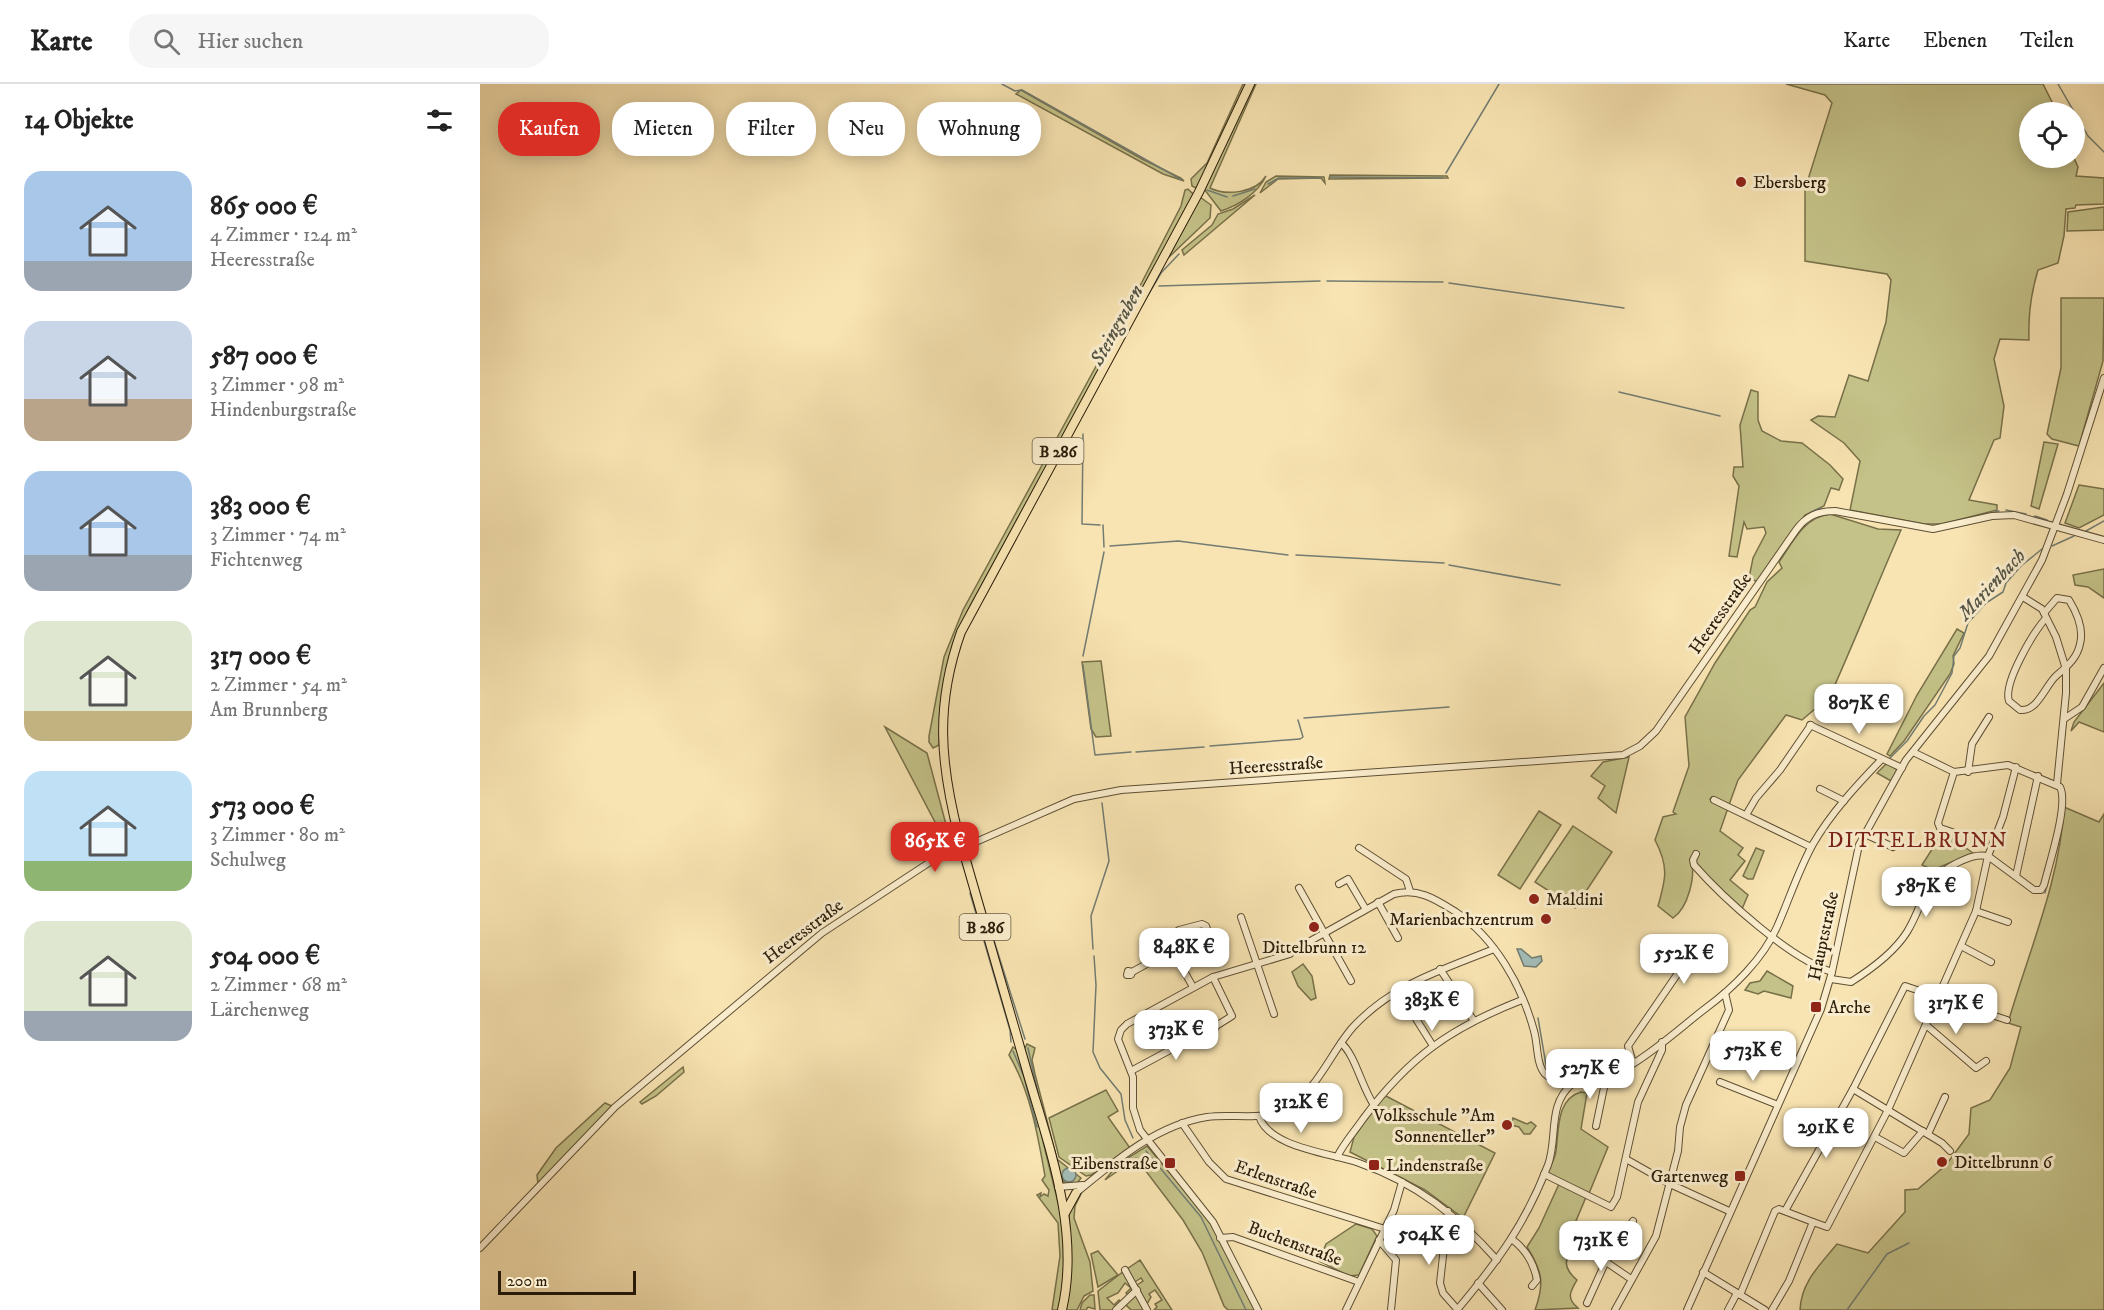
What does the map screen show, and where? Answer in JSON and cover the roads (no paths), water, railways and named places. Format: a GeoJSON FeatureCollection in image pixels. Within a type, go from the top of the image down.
{"type":"FeatureCollection","features":[{"type":"Feature","properties":{"kind":"main road","name":"B 286"},"geometry":{"type":"LineString","coordinates":[[1062,1310],[1068,1260],[1065,1214],[959,837],[945,778],[942,728],[947,679],[962,632],[1199,192],[1250,84]]}},
{"type":"Feature","properties":{"kind":"main road"},"geometry":{"type":"LineString","coordinates":[[1059,1191],[1076,1193],[1065,1214]]}},
{"type":"Feature","properties":{"kind":"street","name":"Hauptstraße"},"geometry":{"type":"LineString","coordinates":[[1687,1310],[1729,1211],[1814,1025],[1832,976],[1855,858],[1865,834],[1902,768],[1979,669],[2023,597],[2056,526],[2104,378]]}},
{"type":"Feature","properties":{"kind":"street","name":"Heeresstraße"},"geometry":{"type":"LineString","coordinates":[[480,1248],[615,1107],[822,933],[941,857],[1059,805],[1106,791],[1623,755],[1640,746],[1656,731],[1796,530],[1814,514],[1835,511],[1925,529],[1948,528],[2003,514],[2104,540]]}},
{"type":"Feature","properties":{"kind":"street"},"geometry":{"type":"LineString","coordinates":[[2023,597],[2040,605],[2056,637],[2066,669],[2064,719],[2057,784]]}},
{"type":"Feature","properties":{"kind":"street"},"geometry":{"type":"LineString","coordinates":[[2062,597],[2069,600],[2077,617],[2081,643],[2066,669],[2026,710],[2013,707],[2008,702],[2007,693],[2014,673],[2045,615],[2055,599],[2062,597]]}},
{"type":"Feature","properties":{"kind":"street"},"geometry":{"type":"LineString","coordinates":[[2064,719],[2082,707],[2104,668]]}},
{"type":"Feature","properties":{"kind":"street"},"geometry":{"type":"LineString","coordinates":[[1968,772],[1972,744],[1989,717]]}},
{"type":"Feature","properties":{"kind":"street"},"geometry":{"type":"LineString","coordinates":[[1746,815],[1756,798],[1780,771],[1810,724],[1881,760],[1902,768]]}},
{"type":"Feature","properties":{"kind":"street"},"geometry":{"type":"LineString","coordinates":[[1696,854],[1693,860],[1694,865],[1772,937],[1832,976],[1851,982],[1897,944],[1908,930],[1923,893],[1937,875],[1971,857],[1988,856],[2039,890],[2044,885],[2059,823],[2063,794],[2057,784],[2016,767],[2003,766],[1954,772],[1913,752]]}},
{"type":"Feature","properties":{"kind":"street"},"geometry":{"type":"LineString","coordinates":[[1258,1310],[1208,1214],[1138,1125],[1132,1108],[1134,1081],[1119,1043],[1121,1030],[1213,977],[1290,954],[1365,908],[1394,894],[1410,891],[1432,897],[1463,917],[1494,949],[1522,1000],[1534,1030],[1542,1069],[1551,1079],[1573,1084],[1606,1078],[1633,1064],[1662,1042],[1725,993],[1748,969],[1772,937],[1811,847],[1844,801],[1881,760]]}},
{"type":"Feature","properties":{"kind":"street"},"geometry":{"type":"LineString","coordinates":[[1728,1310],[1739,1294],[1772,1214],[1779,1209],[1827,1227],[1875,1137],[1926,1025],[1936,996],[1976,911],[1988,856],[2003,817],[2016,767]]}},
{"type":"Feature","properties":{"kind":"street"},"geometry":{"type":"LineString","coordinates":[[1952,832],[1940,828],[1938,823],[1954,772]]}},
{"type":"Feature","properties":{"kind":"street"},"geometry":{"type":"LineString","coordinates":[[2016,876],[2038,776]]}},
{"type":"Feature","properties":{"kind":"street"},"geometry":{"type":"LineString","coordinates":[[1820,789],[1844,801]]}},
{"type":"Feature","properties":{"kind":"street"},"geometry":{"type":"LineString","coordinates":[[1714,800],[1811,847]]}},
{"type":"Feature","properties":{"kind":"street"},"geometry":{"type":"LineString","coordinates":[[1865,834],[1893,847]]}},
{"type":"Feature","properties":{"kind":"street"},"geometry":{"type":"LineString","coordinates":[[1359,848],[1406,879],[1410,891]]}},
{"type":"Feature","properties":{"kind":"street"},"geometry":{"type":"LineString","coordinates":[[1338,884],[1348,879],[1365,908]]}},
{"type":"Feature","properties":{"kind":"street"},"geometry":{"type":"LineString","coordinates":[[1299,888],[1351,981]]}},
{"type":"Feature","properties":{"kind":"street"},"geometry":{"type":"LineString","coordinates":[[1378,902],[1398,938]]}},
{"type":"Feature","properties":{"kind":"street"},"geometry":{"type":"LineString","coordinates":[[1976,911],[2008,922]]}},
{"type":"Feature","properties":{"kind":"street"},"geometry":{"type":"LineString","coordinates":[[1240,917],[1274,1014]]}},
{"type":"Feature","properties":{"kind":"street"},"geometry":{"type":"LineString","coordinates":[[1193,987],[1168,939],[1170,935],[1189,927],[1204,924],[1210,939]]}},
{"type":"Feature","properties":{"kind":"street"},"geometry":{"type":"LineString","coordinates":[[1960,946],[1991,962]]}},
{"type":"Feature","properties":{"kind":"street"},"geometry":{"type":"LineString","coordinates":[[1076,1193],[1083,1185],[1134,1148],[1182,1123],[1212,1116],[1259,1116],[1282,1110],[1298,1100],[1341,1042],[1377,1004],[1398,990],[1440,969],[1494,949]]}},
{"type":"Feature","properties":{"kind":"street"},"geometry":{"type":"LineString","coordinates":[[1132,972],[1172,950]]}},
{"type":"Feature","properties":{"kind":"street"},"geometry":{"type":"LineString","coordinates":[[1633,1064],[1628,1046],[1687,960]]}},
{"type":"Feature","properties":{"kind":"street"},"geometry":{"type":"LineString","coordinates":[[1440,969],[1474,1021]]}},
{"type":"Feature","properties":{"kind":"street"},"geometry":{"type":"LineString","coordinates":[[1131,1071],[1232,1016],[1213,977]]}},
{"type":"Feature","properties":{"kind":"street"},"geometry":{"type":"LineString","coordinates":[[1785,1211],[1853,1089],[1904,987],[1910,985],[2007,1020]]}},
{"type":"Feature","properties":{"kind":"street"},"geometry":{"type":"LineString","coordinates":[[1398,990],[1433,1046]]}},
{"type":"Feature","properties":{"kind":"street"},"geometry":{"type":"LineString","coordinates":[[1615,1310],[1656,1236],[1678,1151],[1680,1127],[1686,1105],[1729,1010],[1725,993]]}},
{"type":"Feature","properties":{"kind":"street"},"geometry":{"type":"LineString","coordinates":[[1337,1157],[1401,1072],[1433,1046],[1474,1021],[1522,1000]]}},
{"type":"Feature","properties":{"kind":"street"},"geometry":{"type":"LineString","coordinates":[[1926,1025],[1976,1068],[1986,1061]]}},
{"type":"Feature","properties":{"kind":"street"},"geometry":{"type":"LineString","coordinates":[[1341,1042],[1349,1050],[1361,1082],[1374,1105]]}},
{"type":"Feature","properties":{"kind":"street"},"geometry":{"type":"LineString","coordinates":[[1544,1174],[1611,1207],[1617,1197],[1638,1102],[1662,1050],[1662,1042]]}},
{"type":"Feature","properties":{"kind":"street"},"geometry":{"type":"LineString","coordinates":[[1596,1126],[1606,1078]]}},
{"type":"Feature","properties":{"kind":"street"},"geometry":{"type":"LineString","coordinates":[[1720,1082],[1778,1105]]}},
{"type":"Feature","properties":{"kind":"street"},"geometry":{"type":"LineString","coordinates":[[1448,1211],[1440,1283],[1443,1293],[1457,1309],[1513,1240],[1544,1174],[1553,1146],[1557,1105],[1565,1090],[1573,1084]]}},
{"type":"Feature","properties":{"kind":"street"},"geometry":{"type":"LineString","coordinates":[[1853,1089],[1925,1132],[1950,1150]]}},
{"type":"Feature","properties":{"kind":"street"},"geometry":{"type":"LineString","coordinates":[[1875,1137],[1904,1153],[1925,1132],[1946,1097]]}},
{"type":"Feature","properties":{"kind":"street"},"geometry":{"type":"LineString","coordinates":[[1259,1116],[1263,1127],[1270,1133],[1299,1146],[1360,1163],[1402,1182],[1448,1211],[1478,1238],[1497,1260]]}},
{"type":"Feature","properties":{"kind":"street","name":"Erlenstraße"},"geometry":{"type":"LineString","coordinates":[[1182,1123],[1209,1162],[1226,1179],[1385,1229]]}},
{"type":"Feature","properties":{"kind":"street"},"geometry":{"type":"LineString","coordinates":[[1626,1159],[1670,1184],[1729,1211]]}},
{"type":"Feature","properties":{"kind":"street"},"geometry":{"type":"LineString","coordinates":[[1346,1310],[1385,1229],[1402,1182]]}},
{"type":"Feature","properties":{"kind":"street"},"geometry":{"type":"LineString","coordinates":[[1059,1191],[1083,1185]]}},
{"type":"Feature","properties":{"kind":"street"},"geometry":{"type":"LineString","coordinates":[[1587,1303],[1606,1261],[1633,1221]]}},
{"type":"Feature","properties":{"kind":"street"},"geometry":{"type":"LineString","coordinates":[[1773,1310],[1789,1281],[1813,1222]]}},
{"type":"Feature","properties":{"kind":"street","name":"Buchenstraße"},"geometry":{"type":"LineString","coordinates":[[1220,1238],[1233,1237],[1359,1282]]}},
{"type":"Feature","properties":{"kind":"street"},"geometry":{"type":"LineString","coordinates":[[1379,1240],[1396,1260],[1391,1310]]}},
{"type":"Feature","properties":{"kind":"street"},"geometry":{"type":"LineString","coordinates":[[1513,1240],[1524,1250],[1532,1264],[1537,1280],[1532,1286]]}},
{"type":"Feature","properties":{"kind":"street"},"geometry":{"type":"LineString","coordinates":[[1584,1250],[1606,1261],[1632,1279]]}},
{"type":"Feature","properties":{"kind":"street"},"geometry":{"type":"LineString","coordinates":[[1125,1270],[1147,1310]]}},
{"type":"Feature","properties":{"kind":"street"},"geometry":{"type":"LineString","coordinates":[[1703,1272],[1765,1310]]}},
{"type":"Feature","properties":{"kind":"street"},"geometry":{"type":"LineString","coordinates":[[1478,1283],[1502,1310]]}},
{"type":"Feature","properties":{"kind":"street"},"geometry":{"type":"LineString","coordinates":[[1116,1310],[1137,1290]]}},
{"type":"Feature","properties":{"kind":"water"},"geometry":{"type":"Polygon","coordinates":[[[1517,949],[1521,949],[1532,958],[1541,956],[1542,961],[1536,967],[1524,966],[1517,949]]]}},
{"type":"Feature","properties":{"kind":"water"},"geometry":{"type":"Polygon","coordinates":[[[1066,1168],[1072,1168],[1076,1175],[1072,1182],[1066,1182],[1062,1178],[1062,1172],[1066,1168]]]}},
{"type":"Feature","properties":{"kind":"waterway"},"geometry":{"type":"LineString","coordinates":[[1002,84],[1015,91],[1022,90],[1182,180]]}},
{"type":"Feature","properties":{"kind":"waterway"},"geometry":{"type":"LineString","coordinates":[[1446,173],[1499,84]]}},
{"type":"Feature","properties":{"kind":"waterway","name":"Marienbach"},"geometry":{"type":"LineString","coordinates":[[2058,84],[2088,136],[2104,152]]}},
{"type":"Feature","properties":{"kind":"waterway"},"geometry":{"type":"LineString","coordinates":[[1330,177],[1443,178]]}},
{"type":"Feature","properties":{"kind":"waterway"},"geometry":{"type":"LineString","coordinates":[[1268,184],[1279,178],[1321,178]]}},
{"type":"Feature","properties":{"kind":"waterway"},"geometry":{"type":"LineString","coordinates":[[1233,196],[1255,189]]}},
{"type":"Feature","properties":{"kind":"waterway"},"geometry":{"type":"LineString","coordinates":[[1207,190],[1227,197]]}},
{"type":"Feature","properties":{"kind":"waterway","name":"Steingraben"},"geometry":{"type":"LineString","coordinates":[[1141,307],[1161,273],[1179,254]]}},
{"type":"Feature","properties":{"kind":"waterway"},"geometry":{"type":"LineString","coordinates":[[1159,286],[1320,281]]}},
{"type":"Feature","properties":{"kind":"waterway"},"geometry":{"type":"LineString","coordinates":[[1327,281],[1443,282]]}},
{"type":"Feature","properties":{"kind":"waterway"},"geometry":{"type":"LineString","coordinates":[[1449,283],[1624,308]]}},
{"type":"Feature","properties":{"kind":"waterway"},"geometry":{"type":"LineString","coordinates":[[1619,392],[1720,416]]}},
{"type":"Feature","properties":{"kind":"waterway","name":"Steingraben"},"geometry":{"type":"LineString","coordinates":[[1083,434],[1082,524],[1100,525]]}},
{"type":"Feature","properties":{"kind":"waterway"},"geometry":{"type":"LineString","coordinates":[[1811,512],[1821,508]]}},
{"type":"Feature","properties":{"kind":"waterway"},"geometry":{"type":"LineString","coordinates":[[2006,510],[2026,514]]}},
{"type":"Feature","properties":{"kind":"waterway"},"geometry":{"type":"LineString","coordinates":[[1971,518],[1999,511]]}},
{"type":"Feature","properties":{"kind":"waterway"},"geometry":{"type":"LineString","coordinates":[[1860,512],[1871,515]]}},
{"type":"Feature","properties":{"kind":"waterway"},"geometry":{"type":"LineString","coordinates":[[2035,516],[2047,520]]}},
{"type":"Feature","properties":{"kind":"waterway","name":"Marienbach"},"geometry":{"type":"LineString","coordinates":[[2086,531],[2104,521]]}},
{"type":"Feature","properties":{"kind":"waterway","name":"Steingraben"},"geometry":{"type":"LineString","coordinates":[[1103,525],[1104,547]]}},
{"type":"Feature","properties":{"kind":"waterway","name":"Marienbach"},"geometry":{"type":"LineString","coordinates":[[2052,546],[2074,536]]}},
{"type":"Feature","properties":{"kind":"waterway"},"geometry":{"type":"LineString","coordinates":[[1110,546],[1178,541],[1288,555]]}},
{"type":"Feature","properties":{"kind":"waterway","name":"Marienbach"},"geometry":{"type":"LineString","coordinates":[[1889,759],[1907,741],[1924,716],[1935,705],[1952,673],[1954,656],[1960,648],[1968,623],[1986,603],[2003,592],[2006,583],[2021,566],[2042,549]]}},
{"type":"Feature","properties":{"kind":"waterway","name":"Steingraben"},"geometry":{"type":"LineString","coordinates":[[1083,656],[1104,552]]}},
{"type":"Feature","properties":{"kind":"waterway"},"geometry":{"type":"LineString","coordinates":[[1296,555],[1444,563]]}},
{"type":"Feature","properties":{"kind":"waterway"},"geometry":{"type":"LineString","coordinates":[[1449,565],[1560,585]]}},
{"type":"Feature","properties":{"kind":"waterway","name":"Steingraben"},"geometry":{"type":"LineString","coordinates":[[1083,665],[1095,755],[1131,752]]}},
{"type":"Feature","properties":{"kind":"waterway"},"geometry":{"type":"LineString","coordinates":[[1304,718],[1449,707]]}},
{"type":"Feature","properties":{"kind":"waterway"},"geometry":{"type":"LineString","coordinates":[[1210,746],[1300,739],[1303,737],[1298,720]]}},
{"type":"Feature","properties":{"kind":"waterway"},"geometry":{"type":"LineString","coordinates":[[1136,752],[1204,747]]}},
{"type":"Feature","properties":{"kind":"waterway","name":"Steingraben"},"geometry":{"type":"LineString","coordinates":[[1093,949],[1091,916],[1109,861],[1102,803]]}},
{"type":"Feature","properties":{"kind":"waterway"},"geometry":{"type":"LineString","coordinates":[[2045,893],[2050,873]]}},
{"type":"Feature","properties":{"kind":"waterway"},"geometry":{"type":"LineString","coordinates":[[970,893],[1010,1030],[1011,1042]]}},
{"type":"Feature","properties":{"kind":"waterway"},"geometry":{"type":"LineString","coordinates":[[979,893],[1025,1039]]}},
{"type":"Feature","properties":{"kind":"waterway","name":"Steingraben"},"geometry":{"type":"LineString","coordinates":[[1094,956],[1096,985],[1093,1052],[1100,1068],[1121,1094],[1125,1120],[1133,1138]]}},
{"type":"Feature","properties":{"kind":"waterway"},"geometry":{"type":"LineString","coordinates":[[1538,1018],[1546,1065],[1549,1072],[1558,1077]]}},
{"type":"Feature","properties":{"kind":"waterway"},"geometry":{"type":"LineString","coordinates":[[1028,1048],[1038,1093]]}},
{"type":"Feature","properties":{"kind":"waterway"},"geometry":{"type":"LineString","coordinates":[[1013,1051],[1024,1077],[1037,1127]]}},
{"type":"Feature","properties":{"kind":"waterway","name":"Steingraben"},"geometry":{"type":"LineString","coordinates":[[1146,1151],[1201,1217],[1246,1310]]}},
{"type":"Feature","properties":{"kind":"waterway"},"geometry":{"type":"LineString","coordinates":[[1847,1310],[1887,1254],[1909,1243]]}},
{"type":"Feature","properties":{"kind":"place","name":"Ebersberg"},"geometry":{"type":"Point","coordinates":[1741,182]}},
{"type":"Feature","properties":{"kind":"place","name":"Maldini"},"geometry":{"type":"Point","coordinates":[1534,899]}},
{"type":"Feature","properties":{"kind":"place","name":"Marienbachzentrum"},"geometry":{"type":"Point","coordinates":[1546,919]}},
{"type":"Feature","properties":{"kind":"place","name":"Dittelbrunn 12"},"geometry":{"type":"Point","coordinates":[1314,927]}},
{"type":"Feature","properties":{"kind":"place","name":"Arche"},"geometry":{"type":"Point","coordinates":[1816,1007]}},
{"type":"Feature","properties":{"kind":"place","name":"Volksschule \"Am Sonnenteller\""},"geometry":{"type":"Point","coordinates":[1507,1125]}},
{"type":"Feature","properties":{"kind":"place","name":"Dittelbrunn 6"},"geometry":{"type":"Point","coordinates":[1942,1162]}},
{"type":"Feature","properties":{"kind":"place","name":"Eibenstraße"},"geometry":{"type":"Point","coordinates":[1170,1163]}},
{"type":"Feature","properties":{"kind":"place","name":"Lindenstraße"},"geometry":{"type":"Point","coordinates":[1374,1165]}},
{"type":"Feature","properties":{"kind":"place","name":"Gartenweg"},"geometry":{"type":"Point","coordinates":[1740,1176]}},
{"type":"Feature","properties":{"kind":"district","name":"DITTELBRUNN"},"geometry":{"type":"Point","coordinates":[1918,840]}}]}
